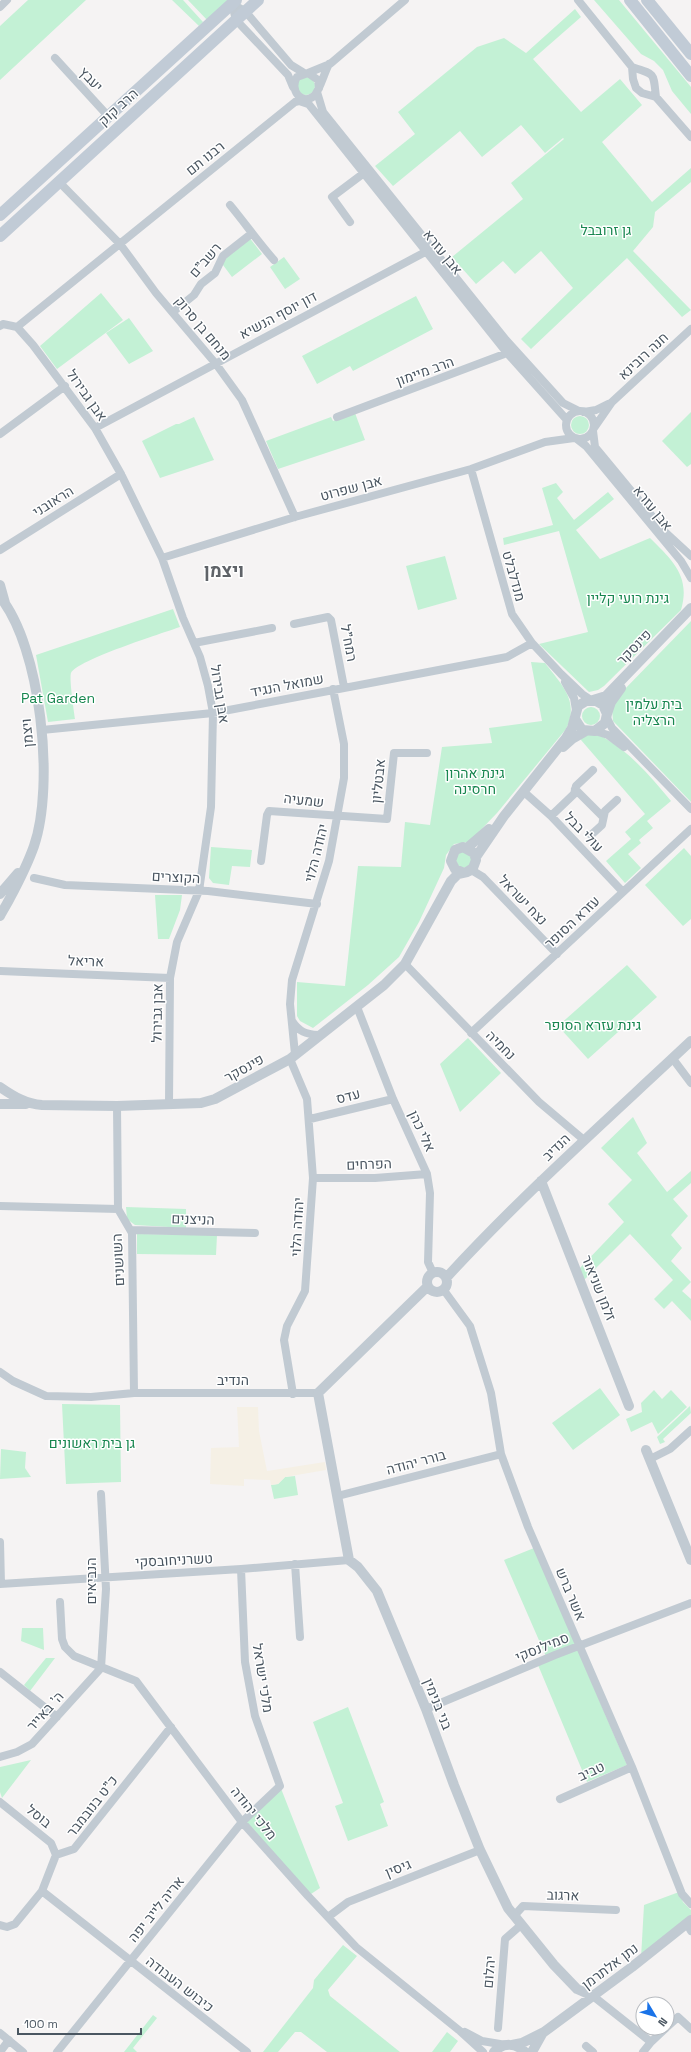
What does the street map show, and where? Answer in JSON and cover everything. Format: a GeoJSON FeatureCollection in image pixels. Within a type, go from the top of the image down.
{"type":"FeatureCollection","features":[{"type":"Feature","properties":{"kind":"main road","name":"הרב קוק"},"geometry":{"type":"LineString","coordinates":[[0,236],[258,0]]}},
{"type":"Feature","properties":{"kind":"main road"},"geometry":{"type":"LineString","coordinates":[[630,0],[691,76]]}},
{"type":"Feature","properties":{"kind":"main road"},"geometry":{"type":"LineString","coordinates":[[647,0],[691,54]]}},
{"type":"Feature","properties":{"kind":"main road","name":"הרב קוק"},"geometry":{"type":"LineString","coordinates":[[0,216],[234,2]]}},
{"type":"Feature","properties":{"kind":"street"},"geometry":{"type":"LineString","coordinates":[[0,7],[7,0]]}},
{"type":"Feature","properties":{"kind":"street"},"geometry":{"type":"LineString","coordinates":[[293,89],[294,80],[306,73],[330,64],[405,0]]}},
{"type":"Feature","properties":{"kind":"street"},"geometry":{"type":"LineString","coordinates":[[578,0],[632,67],[652,75],[656,82],[656,97]]}},
{"type":"Feature","properties":{"kind":"street"},"geometry":{"type":"LineString","coordinates":[[234,2],[241,16],[288,75],[295,93],[302,98],[311,98],[318,90],[330,64]]}},
{"type":"Feature","properties":{"kind":"street"},"geometry":{"type":"LineString","coordinates":[[241,16],[291,65],[318,80],[318,90]]}},
{"type":"Feature","properties":{"kind":"street","name":"יעבץ"},"geometry":{"type":"LineString","coordinates":[[55,58],[108,116]]}},
{"type":"Feature","properties":{"kind":"street"},"geometry":{"type":"LineString","coordinates":[[632,67],[634,84],[636,88],[642,93],[656,97],[691,137]]}},
{"type":"Feature","properties":{"kind":"street","name":"אבן עזרא"},"geometry":{"type":"LineString","coordinates":[[318,90],[323,112],[506,353],[567,422]]}},
{"type":"Feature","properties":{"kind":"street","name":"אבן עזרא"},"geometry":{"type":"LineString","coordinates":[[302,98],[429,250],[522,358],[563,403],[581,412]]}},
{"type":"Feature","properties":{"kind":"street","name":"רבנו תם"},"geometry":{"type":"LineString","coordinates":[[120,244],[295,102],[304,102],[310,106]]}},
{"type":"Feature","properties":{"kind":"street"},"geometry":{"type":"LineString","coordinates":[[350,222],[332,197],[364,173]]}},
{"type":"Feature","properties":{"kind":"street","name":"מנחם בן סרוק"},"geometry":{"type":"LineString","coordinates":[[54,186],[59,184],[63,186],[120,244],[216,364],[242,400],[295,517]]}},
{"type":"Feature","properties":{"kind":"street"},"geometry":{"type":"LineString","coordinates":[[230,205],[248,226],[251,234],[274,260]]}},
{"type":"Feature","properties":{"kind":"street","name":"רשב\"ם"},"geometry":{"type":"LineString","coordinates":[[173,312],[194,295],[201,284],[215,273],[221,258],[251,234]]}},
{"type":"Feature","properties":{"kind":"street"},"geometry":{"type":"LineString","coordinates":[[0,326],[3,324],[17,327],[120,244]]}},
{"type":"Feature","properties":{"kind":"street","name":"דון יוסף הנשיא"},"geometry":{"type":"LineString","coordinates":[[95,428],[429,250]]}},
{"type":"Feature","properties":{"kind":"street","name":"אבן גבירול"},"geometry":{"type":"LineString","coordinates":[[17,327],[65,386],[95,428],[121,474],[162,558],[194,643],[208,686],[213,713],[211,807],[199,891],[177,942],[170,978],[169,1104]]}},
{"type":"Feature","properties":{"kind":"street","name":"חנה רובינא"},"geometry":{"type":"LineString","coordinates":[[593,430],[612,402],[691,329]]}},
{"type":"Feature","properties":{"kind":"street"},"geometry":{"type":"LineString","coordinates":[[506,353],[522,358]]}},
{"type":"Feature","properties":{"kind":"street","name":"הרב מיימון"},"geometry":{"type":"LineString","coordinates":[[337,417],[506,353]]}},
{"type":"Feature","properties":{"kind":"street"},"geometry":{"type":"LineString","coordinates":[[0,434],[65,386]]}},
{"type":"Feature","properties":{"kind":"street","name":"חנה רובינא"},"geometry":{"type":"LineString","coordinates":[[581,412],[596,410],[612,402]]}},
{"type":"Feature","properties":{"kind":"street"},"geometry":{"type":"LineString","coordinates":[[581,412],[593,420],[593,430],[586,438],[576,438],[568,433],[567,422],[572,414],[581,412]]}},
{"type":"Feature","properties":{"kind":"street","name":"אבן שפרוט"},"geometry":{"type":"LineString","coordinates":[[162,558],[295,517],[471,469],[545,442],[559,433],[567,422]]}},
{"type":"Feature","properties":{"kind":"street","name":"אבן עזרא"},"geometry":{"type":"LineString","coordinates":[[593,430],[595,447],[666,533],[691,556]]}},
{"type":"Feature","properties":{"kind":"street","name":"אבן עזרא"},"geometry":{"type":"LineString","coordinates":[[576,438],[586,446],[681,561],[691,578]]}},
{"type":"Feature","properties":{"kind":"street","name":"אבן שפרוט"},"geometry":{"type":"LineString","coordinates":[[545,442],[576,438]]}},
{"type":"Feature","properties":{"kind":"street","name":"מנדלבלט"},"geometry":{"type":"LineString","coordinates":[[471,469],[512,614],[532,643],[582,694],[592,700]]}},
{"type":"Feature","properties":{"kind":"street","name":"הראובני"},"geometry":{"type":"LineString","coordinates":[[0,550],[121,474]]}},
{"type":"Feature","properties":{"kind":"street","name":"ויצמן"},"geometry":{"type":"LineString","coordinates":[[0,586],[3,600],[20,634],[29,661],[42,730],[43,806],[34,845],[0,916]]}},
{"type":"Feature","properties":{"kind":"street","name":"פינסקר"},"geometry":{"type":"LineString","coordinates":[[592,700],[606,696],[691,608]]}},
{"type":"Feature","properties":{"kind":"street","name":"פינסקר"},"geometry":{"type":"LineString","coordinates":[[607,716],[611,702],[622,687],[691,616]]}},
{"type":"Feature","properties":{"kind":"street","name":"רמח\"ל"},"geometry":{"type":"LineString","coordinates":[[294,624],[328,617],[331,620],[344,687]]}},
{"type":"Feature","properties":{"kind":"street"},"geometry":{"type":"LineString","coordinates":[[194,643],[272,628]]}},
{"type":"Feature","properties":{"kind":"street","name":"שמואל הנגיד"},"geometry":{"type":"LineString","coordinates":[[42,730],[213,713],[507,657],[532,643]]}},
{"type":"Feature","properties":{"kind":"street","name":"מנדלבלט"},"geometry":{"type":"LineString","coordinates":[[561,674],[574,698],[576,715]]}},
{"type":"Feature","properties":{"kind":"street","name":"יהודה הלוי"},"geometry":{"type":"LineString","coordinates":[[293,1394],[284,1340],[287,1326],[305,1290],[313,1178],[310,1119],[307,1099],[293,1057],[290,1004],[292,980],[317,904],[329,861],[344,778],[344,744],[333,689]]}},
{"type":"Feature","properties":{"kind":"street"},"geometry":{"type":"LineString","coordinates":[[476,856],[467,848],[463,847],[455,850],[451,862],[454,869],[465,872],[475,864],[476,856],[504,816],[548,763],[566,738],[582,703],[592,700],[603,706],[612,728],[691,810]]}},
{"type":"Feature","properties":{"kind":"street"},"geometry":{"type":"LineString","coordinates":[[576,715],[579,727],[608,735],[653,770]]}},
{"type":"Feature","properties":{"kind":"street"},"geometry":{"type":"LineString","coordinates":[[548,763],[572,739],[603,727],[607,716]]}},
{"type":"Feature","properties":{"kind":"street","name":"אבטליון"},"geometry":{"type":"LineString","coordinates":[[338,817],[387,819],[394,753],[427,753]]}},
{"type":"Feature","properties":{"kind":"street"},"geometry":{"type":"LineString","coordinates":[[551,816],[574,794],[576,786],[593,770]]}},
{"type":"Feature","properties":{"kind":"street"},"geometry":{"type":"LineString","coordinates":[[575,790],[603,817]]}},
{"type":"Feature","properties":{"kind":"street","name":"עולי בבל"},"geometry":{"type":"LineString","coordinates":[[524,792],[551,816],[623,892]]}},
{"type":"Feature","properties":{"kind":"street"},"geometry":{"type":"LineString","coordinates":[[592,835],[602,825],[605,811],[617,800]]}},
{"type":"Feature","properties":{"kind":"street","name":"שמעיה"},"geometry":{"type":"LineString","coordinates":[[261,860],[267,815],[269,811],[338,817]]}},
{"type":"Feature","properties":{"kind":"street"},"geometry":{"type":"LineString","coordinates":[[467,848],[504,816]]}},
{"type":"Feature","properties":{"kind":"street","name":"עזרא הסופר"},"geometry":{"type":"LineString","coordinates":[[471,1033],[691,829]]}},
{"type":"Feature","properties":{"kind":"street","name":"פינסקר"},"geometry":{"type":"LineString","coordinates":[[437,906],[451,862]]}},
{"type":"Feature","properties":{"kind":"street","name":"ויצמן"},"geometry":{"type":"LineString","coordinates":[[0,894],[26,864]]}},
{"type":"Feature","properties":{"kind":"street","name":"נצח ישראל"},"geometry":{"type":"LineString","coordinates":[[465,872],[473,871],[483,877],[556,954]]}},
{"type":"Feature","properties":{"kind":"street","name":"פינסקר"},"geometry":{"type":"LineString","coordinates":[[0,1087],[16,1098],[32,1104],[117,1106],[201,1103],[215,1099],[293,1057],[318,1035],[357,1007],[405,964],[451,881],[458,874],[465,872]]}},
{"type":"Feature","properties":{"kind":"street","name":"הקוצרים"},"geometry":{"type":"LineString","coordinates":[[34,878],[65,884],[199,891],[317,904]]}},
{"type":"Feature","properties":{"kind":"street","name":"נחמיה"},"geometry":{"type":"LineString","coordinates":[[405,964],[538,1102],[584,1140]]}},
{"type":"Feature","properties":{"kind":"street","name":"אריאל"},"geometry":{"type":"LineString","coordinates":[[0,971],[170,978]]}},
{"type":"Feature","properties":{"kind":"street","name":"אלי כהן"},"geometry":{"type":"LineString","coordinates":[[357,1007],[393,1099],[427,1174],[430,1193],[428,1262],[433,1273]]}},
{"type":"Feature","properties":{"kind":"street"},"geometry":{"type":"LineString","coordinates":[[292,1020],[300,1031],[306,1034],[318,1035]]}},
{"type":"Feature","properties":{"kind":"street","name":"הנדיב"},"geometry":{"type":"LineString","coordinates":[[446,1278],[494,1226],[691,1041]]}},
{"type":"Feature","properties":{"kind":"street"},"geometry":{"type":"LineString","coordinates":[[673,1058],[691,1083]]}},
{"type":"Feature","properties":{"kind":"street","name":"עדס"},"geometry":{"type":"LineString","coordinates":[[310,1119],[393,1099]]}},
{"type":"Feature","properties":{"kind":"street"},"geometry":{"type":"LineString","coordinates":[[0,1104],[32,1104]]}},
{"type":"Feature","properties":{"kind":"street"},"geometry":{"type":"LineString","coordinates":[[0,1206],[118,1209],[117,1106]]}},
{"type":"Feature","properties":{"kind":"street","name":"הפרחים"},"geometry":{"type":"LineString","coordinates":[[313,1178],[375,1178],[427,1174]]}},
{"type":"Feature","properties":{"kind":"street","name":"זלמן שניאור"},"geometry":{"type":"LineString","coordinates":[[541,1181],[629,1406]]}},
{"type":"Feature","properties":{"kind":"street","name":"השושנים"},"geometry":{"type":"LineString","coordinates":[[118,1209],[131,1233],[134,1393]]}},
{"type":"Feature","properties":{"kind":"street","name":"הניצנים"},"geometry":{"type":"LineString","coordinates":[[131,1233],[255,1234]]}},
{"type":"Feature","properties":{"kind":"street"},"geometry":{"type":"LineString","coordinates":[[349,1560],[318,1393],[428,1286],[428,1278],[433,1273],[441,1273],[446,1278],[447,1283],[443,1289],[435,1291],[428,1286]]}},
{"type":"Feature","properties":{"kind":"street","name":"אשר ברש"},"geometry":{"type":"LineString","coordinates":[[443,1289],[470,1326],[491,1394],[501,1454],[528,1527],[632,1767],[682,1894],[691,1904]]}},
{"type":"Feature","properties":{"kind":"street","name":"הנדיב"},"geometry":{"type":"LineString","coordinates":[[0,1372],[13,1381],[46,1396],[91,1397],[134,1393],[318,1393]]}},
{"type":"Feature","properties":{"kind":"street"},"geometry":{"type":"LineString","coordinates":[[691,1430],[670,1449],[648,1455],[691,1560]]}},
{"type":"Feature","properties":{"kind":"street","name":"בורר יהודה"},"geometry":{"type":"LineString","coordinates":[[337,1496],[501,1454]]}},
{"type":"Feature","properties":{"kind":"street","name":"הנביאים"},"geometry":{"type":"LineString","coordinates":[[101,1494],[105,1576],[101,1668]]}},
{"type":"Feature","properties":{"kind":"street"},"geometry":{"type":"LineString","coordinates":[[0,1542],[1,1584]]}},
{"type":"Feature","properties":{"kind":"street","name":"טשרניחובסקי"},"geometry":{"type":"LineString","coordinates":[[1,1584],[105,1576],[241,1569],[349,1560]]}},
{"type":"Feature","properties":{"kind":"street","name":"בני בנימין"},"geometry":{"type":"LineString","coordinates":[[349,1560],[358,1567],[377,1591],[426,1709],[480,1850],[508,1908],[554,1965],[577,1989],[593,1996]]}},
{"type":"Feature","properties":{"kind":"street"},"geometry":{"type":"LineString","coordinates":[[295,1564],[300,1637]]}},
{"type":"Feature","properties":{"kind":"street","name":"מלכי ישראל"},"geometry":{"type":"LineString","coordinates":[[241,1569],[245,1662],[255,1716],[280,1786]]}},
{"type":"Feature","properties":{"kind":"street","name":"מלכי יהודה"},"geometry":{"type":"LineString","coordinates":[[60,1602],[62,1639],[65,1647],[74,1656],[136,1681],[242,1822],[356,1947],[460,2031],[483,2052]]}},
{"type":"Feature","properties":{"kind":"street","name":"סמילנסקי"},"geometry":{"type":"LineString","coordinates":[[426,1709],[579,1646],[691,1603]]}},
{"type":"Feature","properties":{"kind":"street","name":"ה' באייר"},"geometry":{"type":"LineString","coordinates":[[0,1756],[27,1748],[57,1718],[101,1668]]}},
{"type":"Feature","properties":{"kind":"street"},"geometry":{"type":"LineString","coordinates":[[0,1672],[57,1718]]}},
{"type":"Feature","properties":{"kind":"street","name":"כ\"ט בנובמבר"},"geometry":{"type":"LineString","coordinates":[[56,1856],[74,1849],[171,1727]]}},
{"type":"Feature","properties":{"kind":"street","name":"טביב"},"geometry":{"type":"LineString","coordinates":[[560,1799],[632,1767]]}},
{"type":"Feature","properties":{"kind":"street","name":"אריה לייב יפה"},"geometry":{"type":"LineString","coordinates":[[57,2052],[242,1822],[280,1786]]}},
{"type":"Feature","properties":{"kind":"street","name":"בוסל"},"geometry":{"type":"LineString","coordinates":[[0,1802],[51,1843],[56,1856]]}},
{"type":"Feature","properties":{"kind":"street","name":"גיסין"},"geometry":{"type":"LineString","coordinates":[[328,1917],[348,1902],[480,1850]]}},
{"type":"Feature","properties":{"kind":"street"},"geometry":{"type":"LineString","coordinates":[[0,1925],[7,1927],[15,1924],[42,1891],[56,1856]]}},
{"type":"Feature","properties":{"kind":"street","name":"כיבוש העבודה"},"geometry":{"type":"LineString","coordinates":[[42,1891],[247,2052]]}},
{"type":"Feature","properties":{"kind":"street","name":"ארגוב"},"geometry":{"type":"LineString","coordinates":[[514,1916],[523,1906],[616,1910]]}},
{"type":"Feature","properties":{"kind":"street","name":"יהלום"},"geometry":{"type":"LineString","coordinates":[[498,2028],[505,1939],[521,1925]]}},
{"type":"Feature","properties":{"kind":"street","name":"נתן אלתרמן"},"geometry":{"type":"LineString","coordinates":[[494,2052],[509,2045],[522,2043],[544,2032],[690,1925]]}},
{"type":"Feature","properties":{"kind":"street"},"geometry":{"type":"LineString","coordinates":[[593,1996],[651,2042]]}},
{"type":"Feature","properties":{"kind":"street"},"geometry":{"type":"LineString","coordinates":[[675,2020],[678,2017],[691,2029]]}},
{"type":"Feature","properties":{"kind":"street","name":"מלכי יהודה"},"geometry":{"type":"LineString","coordinates":[[460,2031],[482,2041],[509,2045]]}},
{"type":"Feature","properties":{"kind":"street","name":"נתן אלתרמן"},"geometry":{"type":"LineString","coordinates":[[532,2052],[544,2032]]}},
{"type":"Feature","properties":{"kind":"street"},"geometry":{"type":"LineString","coordinates":[[0,2033],[24,2052]]}},
{"type":"Feature","properties":{"kind":"street"},"geometry":{"type":"LineString","coordinates":[[643,2052],[657,2036]]}},
{"type":"Feature","properties":{"kind":"street"},"geometry":{"type":"LineString","coordinates":[[0,2052],[9,2040]]}},
{"type":"Feature","properties":{"kind":"street"},"geometry":{"type":"LineString","coordinates":[[509,2045],[518,2046],[525,2052]]}},
{"type":"Feature","properties":{"kind":"street"},"geometry":{"type":"LineString","coordinates":[[586,2046],[593,2052]]}},
{"type":"Feature","properties":{"kind":"green space"},"geometry":{"type":"Polygon","coordinates":[[[28,0],[86,0],[0,80],[0,26],[28,0]]]}},
{"type":"Feature","properties":{"kind":"green space"},"geometry":{"type":"Polygon","coordinates":[[[172,0],[183,0],[203,22],[199,26],[172,0]]]}},
{"type":"Feature","properties":{"kind":"green space"},"geometry":{"type":"Polygon","coordinates":[[[188,0],[230,0],[208,21],[188,0]]]}},
{"type":"Feature","properties":{"kind":"green space"},"geometry":{"type":"Polygon","coordinates":[[[594,0],[619,0],[691,87],[691,114],[672,91],[663,70],[654,61],[641,54],[594,0]]]}},
{"type":"Feature","properties":{"kind":"green space","name":"גן זרובבל"},"geometry":{"type":"Polygon","coordinates":[[[575,9],[581,17],[533,59],[581,112],[620,79],[642,105],[602,142],[652,202],[691,168],[691,182],[655,212],[653,227],[633,251],[691,310],[682,317],[627,258],[531,349],[521,339],[573,288],[541,251],[515,274],[503,261],[476,284],[452,257],[523,199],[511,183],[564,139],[563,138],[545,153],[521,125],[482,157],[460,131],[393,186],[375,166],[415,134],[398,112],[477,47],[504,38],[526,53],[575,9]]]}},
{"type":"Feature","properties":{"kind":"green space"},"geometry":{"type":"Polygon","coordinates":[[[306,77],[312,80],[315,86],[312,92],[306,95],[300,92],[297,86],[300,80],[306,77]]]}},
{"type":"Feature","properties":{"kind":"green space"},"geometry":{"type":"Polygon","coordinates":[[[249,237],[262,254],[232,277],[223,265],[222,258],[249,237]]]}},
{"type":"Feature","properties":{"kind":"green space"},"geometry":{"type":"Polygon","coordinates":[[[284,257],[300,279],[285,289],[270,267],[284,257]]]}},
{"type":"Feature","properties":{"kind":"green space"},"geometry":{"type":"Polygon","coordinates":[[[101,293],[123,320],[57,369],[40,346],[101,293]]]}},
{"type":"Feature","properties":{"kind":"green space"},"geometry":{"type":"Polygon","coordinates":[[[416,296],[433,329],[353,371],[350,366],[317,384],[302,356],[416,296]]]}},
{"type":"Feature","properties":{"kind":"green space"},"geometry":{"type":"Polygon","coordinates":[[[129,318],[153,351],[129,364],[106,333],[129,318]]]}},
{"type":"Feature","properties":{"kind":"green space"},"geometry":{"type":"Polygon","coordinates":[[[691,412],[691,464],[687,467],[662,441],[691,412]]]}},
{"type":"Feature","properties":{"kind":"green space"},"geometry":{"type":"Polygon","coordinates":[[[355,413],[365,440],[278,469],[266,441],[331,417],[333,421],[355,413]]]}},
{"type":"Feature","properties":{"kind":"green space"},"geometry":{"type":"Polygon","coordinates":[[[580,416],[586,419],[589,425],[586,431],[580,434],[574,431],[571,425],[574,419],[580,416]]]}},
{"type":"Feature","properties":{"kind":"green space"},"geometry":{"type":"Polygon","coordinates":[[[194,417],[214,460],[160,478],[142,441],[194,417]]]}},
{"type":"Feature","properties":{"kind":"green space","name":"גינת רועי קליין"},"geometry":{"type":"Polygon","coordinates":[[[556,483],[563,492],[557,498],[574,520],[608,492],[614,499],[576,530],[600,559],[650,538],[666,554],[678,570],[683,588],[681,610],[604,686],[598,690],[589,692],[539,644],[588,632],[559,531],[504,545],[503,538],[553,525],[542,488],[556,483]]]}},
{"type":"Feature","properties":{"kind":"green space"},"geometry":{"type":"Polygon","coordinates":[[[445,556],[457,599],[418,610],[406,566],[445,556]]]}},
{"type":"Feature","properties":{"kind":"green space","name":"Pat Garden"},"geometry":{"type":"Polygon","coordinates":[[[173,609],[180,627],[104,654],[88,661],[71,673],[71,688],[75,719],[48,722],[36,655],[173,609]]]}},
{"type":"Feature","properties":{"kind":"green space","name":"בית עלמין הרצליה"},"geometry":{"type":"Polygon","coordinates":[[[691,621],[691,802],[613,721],[612,709],[622,692],[691,621]]]}},
{"type":"Feature","properties":{"kind":"green space","name":"גינת אהרון חרסינה"},"geometry":{"type":"Polygon","coordinates":[[[531,662],[545,663],[567,693],[571,710],[570,719],[566,729],[497,813],[469,842],[454,844],[446,855],[444,868],[419,922],[399,957],[368,985],[313,1028],[300,1021],[297,1016],[297,982],[345,986],[358,866],[401,867],[405,822],[430,825],[442,747],[492,743],[489,728],[542,721],[531,662]]]}},
{"type":"Feature","properties":{"kind":"green space"},"geometry":{"type":"Polygon","coordinates":[[[587,707],[595,707],[600,712],[598,723],[595,725],[587,725],[582,720],[582,712],[587,707]]]}},
{"type":"Feature","properties":{"kind":"green space"},"geometry":{"type":"Polygon","coordinates":[[[579,730],[603,737],[613,743],[648,774],[671,801],[647,821],[653,828],[639,840],[641,843],[628,854],[641,868],[625,883],[606,861],[631,839],[625,832],[645,814],[581,740],[579,730]]]}},
{"type":"Feature","properties":{"kind":"green space"},"geometry":{"type":"Polygon","coordinates":[[[211,847],[252,850],[250,867],[232,866],[229,885],[213,883],[209,878],[211,847]]]}},
{"type":"Feature","properties":{"kind":"green space"},"geometry":{"type":"Polygon","coordinates":[[[684,848],[691,856],[691,919],[683,926],[645,885],[684,848]]]}},
{"type":"Feature","properties":{"kind":"green space"},"geometry":{"type":"Polygon","coordinates":[[[458,851],[471,853],[472,865],[460,869],[454,856],[458,851]]]}},
{"type":"Feature","properties":{"kind":"green space"},"geometry":{"type":"Polygon","coordinates":[[[155,895],[182,895],[180,910],[169,939],[158,939],[155,895]]]}},
{"type":"Feature","properties":{"kind":"green space","name":"גינת עזרא הסופר"},"geometry":{"type":"Polygon","coordinates":[[[627,965],[657,997],[588,1059],[558,1026],[627,965]]]}},
{"type":"Feature","properties":{"kind":"green space"},"geometry":{"type":"Polygon","coordinates":[[[468,1038],[501,1073],[460,1112],[440,1064],[468,1038]]]}},
{"type":"Feature","properties":{"kind":"green space"},"geometry":{"type":"Polygon","coordinates":[[[633,1117],[647,1143],[637,1153],[667,1192],[691,1171],[691,1183],[673,1199],[688,1216],[671,1235],[682,1248],[671,1261],[691,1282],[682,1291],[691,1299],[691,1321],[672,1301],[664,1309],[654,1299],[673,1280],[630,1234],[584,1280],[579,1269],[624,1222],[608,1204],[632,1180],[601,1148],[633,1117]]]}},
{"type":"Feature","properties":{"kind":"green space"},"geometry":{"type":"Polygon","coordinates":[[[126,1207],[186,1209],[186,1228],[135,1225],[127,1219],[126,1207]]]}},
{"type":"Feature","properties":{"kind":"green space"},"geometry":{"type":"Polygon","coordinates":[[[137,1234],[217,1235],[216,1255],[137,1254],[137,1234]]]}},
{"type":"Feature","properties":{"kind":"green space"},"geometry":{"type":"Polygon","coordinates":[[[600,1388],[620,1415],[573,1450],[552,1423],[600,1388]]]}},
{"type":"Feature","properties":{"kind":"green space"},"geometry":{"type":"Polygon","coordinates":[[[654,1390],[662,1399],[671,1390],[687,1407],[658,1434],[652,1422],[631,1432],[626,1419],[642,1412],[641,1403],[654,1390]]]}},
{"type":"Feature","properties":{"kind":"green space","name":"גן בית ראשונים"},"geometry":{"type":"Polygon","coordinates":[[[62,1404],[120,1405],[121,1482],[66,1484],[62,1404]]]}},
{"type":"Feature","properties":{"kind":"green space"},"geometry":{"type":"Polygon","coordinates":[[[690,1406],[691,1413],[663,1439],[665,1442],[660,1444],[657,1437],[690,1406]]]}},
{"type":"Feature","properties":{"kind":"green space"},"geometry":{"type":"Polygon","coordinates":[[[1,1449],[26,1452],[25,1468],[31,1477],[0,1479],[1,1449]]]}},
{"type":"Feature","properties":{"kind":"green space"},"geometry":{"type":"Polygon","coordinates":[[[295,1476],[298,1495],[274,1499],[271,1485],[278,1484],[285,1477],[295,1476]]]}},
{"type":"Feature","properties":{"kind":"green space"},"geometry":{"type":"Polygon","coordinates":[[[534,1548],[627,1765],[587,1782],[538,1665],[548,1661],[504,1560],[534,1548]]]}},
{"type":"Feature","properties":{"kind":"green space"},"geometry":{"type":"Polygon","coordinates":[[[22,1628],[43,1628],[44,1650],[21,1641],[22,1628]]]}},
{"type":"Feature","properties":{"kind":"green space"},"geometry":{"type":"Polygon","coordinates":[[[46,1658],[55,1658],[30,1691],[24,1685],[46,1658]]]}},
{"type":"Feature","properties":{"kind":"green space"},"geometry":{"type":"Polygon","coordinates":[[[348,1707],[384,1802],[380,1804],[388,1826],[348,1841],[335,1806],[343,1803],[313,1722],[348,1707]]]}},
{"type":"Feature","properties":{"kind":"green space"},"geometry":{"type":"Polygon","coordinates":[[[31,1760],[2,1798],[0,1792],[0,1767],[31,1760]]]}},
{"type":"Feature","properties":{"kind":"green space"},"geometry":{"type":"Polygon","coordinates":[[[280,1786],[320,1888],[308,1896],[242,1822],[280,1786]]]}},
{"type":"Feature","properties":{"kind":"green space"},"geometry":{"type":"Polygon","coordinates":[[[679,1892],[683,1902],[691,1910],[691,1919],[641,1958],[644,1905],[679,1892]]]}},
{"type":"Feature","properties":{"kind":"green space"},"geometry":{"type":"Polygon","coordinates":[[[343,1945],[357,1956],[328,1990],[330,1996],[400,2052],[327,2052],[301,2032],[295,2032],[278,2052],[263,2052],[313,1988],[314,1980],[343,1945]]]}},
{"type":"Feature","properties":{"kind":"green space"},"geometry":{"type":"Polygon","coordinates":[[[153,2015],[157,2018],[133,2048],[137,2052],[124,2052],[153,2015]]]}},
{"type":"Feature","properties":{"kind":"green space"},"geometry":{"type":"Polygon","coordinates":[[[447,2032],[458,2041],[450,2052],[432,2052],[447,2032]]]}},
{"type":"Feature","properties":{"kind":"sand"},"geometry":{"type":"Polygon","coordinates":[[[237,1407],[258,1407],[259,1431],[267,1471],[325,1462],[326,1470],[285,1477],[278,1484],[271,1485],[270,1480],[244,1479],[244,1486],[210,1484],[211,1448],[239,1447],[237,1407]]]}},
{"type":"Feature","properties":{"kind":"district","name":"ויצמן"},"geometry":{"type":"Point","coordinates":[224,571]}}]}
